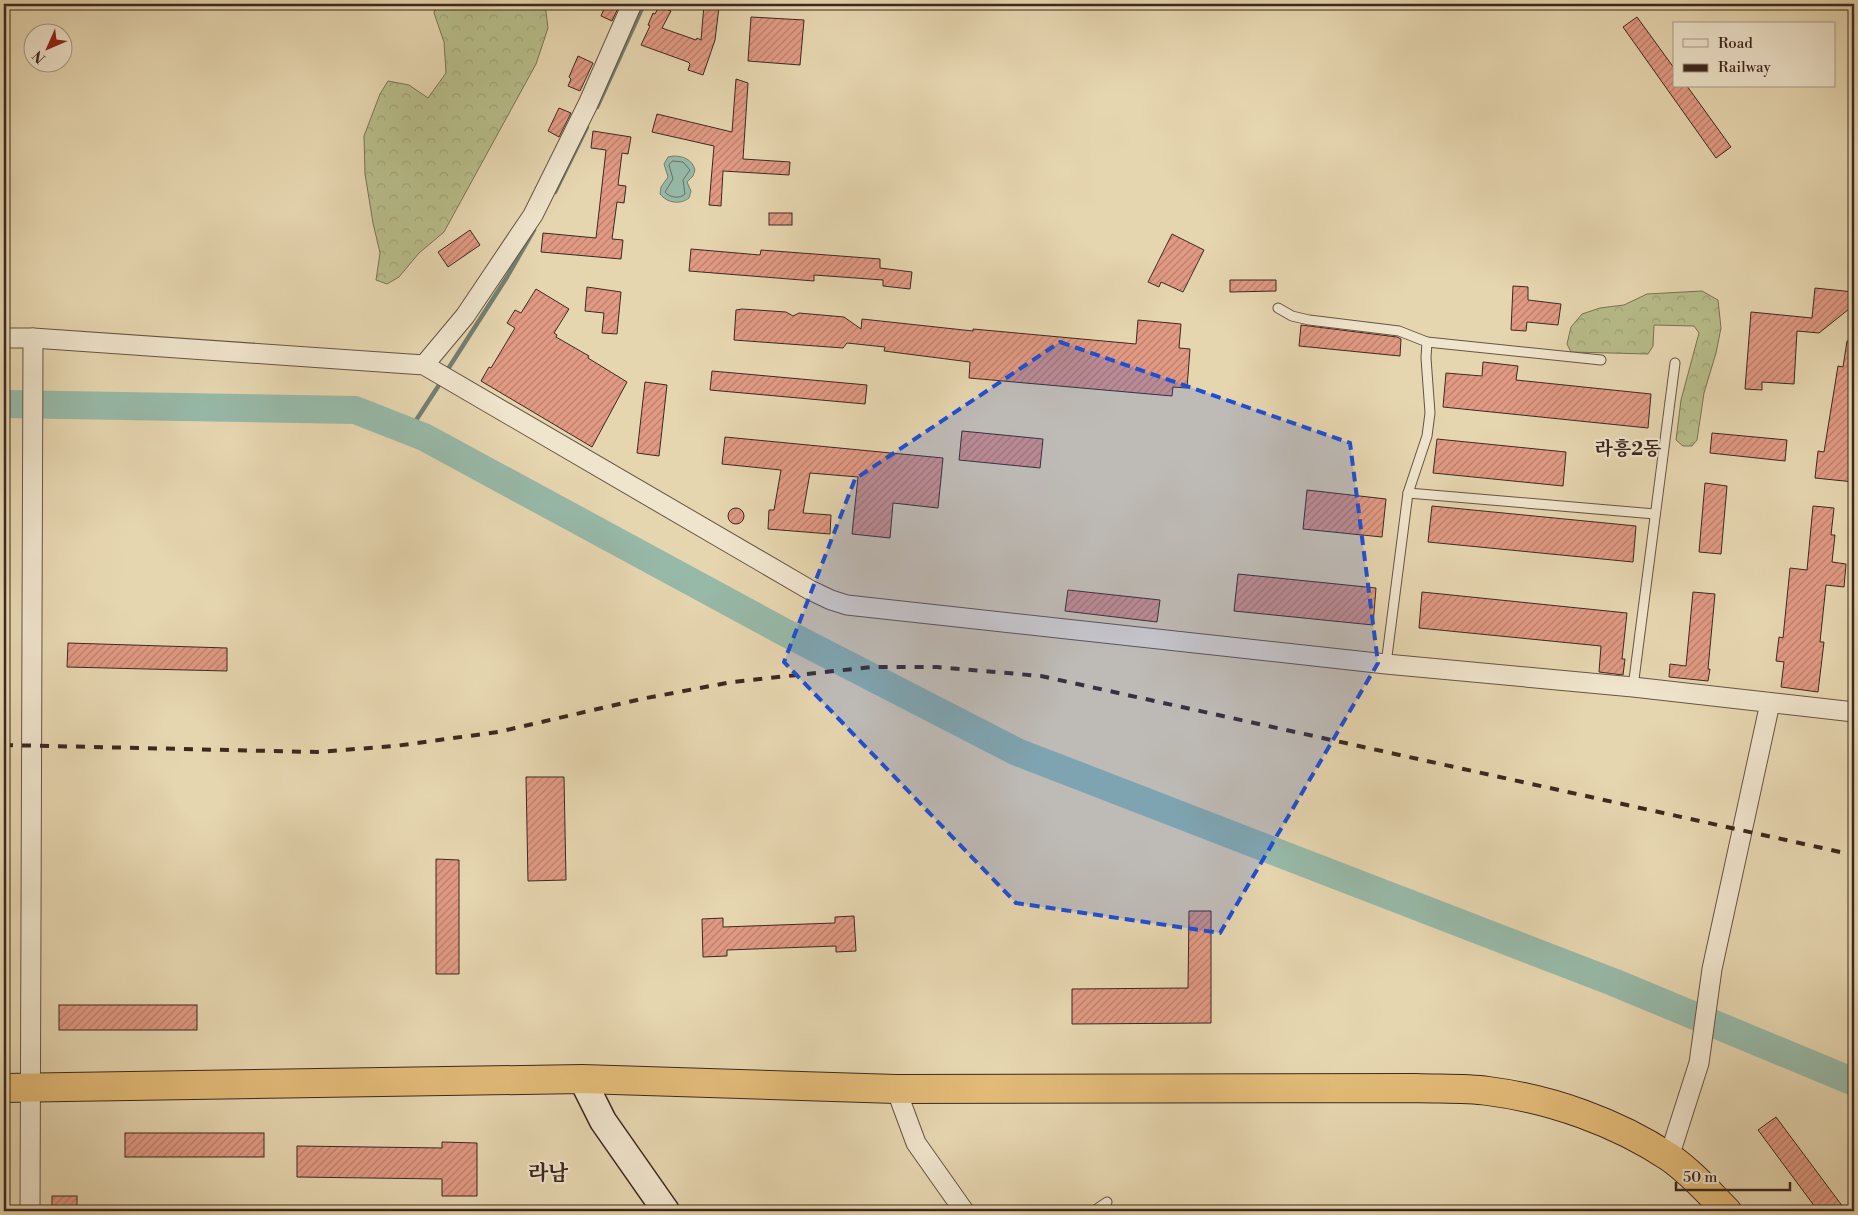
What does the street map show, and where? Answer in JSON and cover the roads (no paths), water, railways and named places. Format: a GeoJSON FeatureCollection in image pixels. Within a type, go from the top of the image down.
{"type":"FeatureCollection","features":[{"type":"Feature","properties":{"kind":"highway"},"geometry":{"type":"LineString","coordinates":[[17,1088],[582,1080],[896,1089],[1416,1088],[1488,1091],[1564,1107],[1631,1135],[1681,1166],[1728,1211]]}},
{"type":"Feature","properties":{"kind":"main road"},"geometry":{"type":"LineString","coordinates":[[582,1080],[603,1121],[666,1211]]}},
{"type":"Feature","properties":{"kind":"street"},"geometry":{"type":"LineString","coordinates":[[424,365],[465,316],[533,215],[588,104],[632,4]]}},
{"type":"Feature","properties":{"kind":"street"},"geometry":{"type":"LineString","coordinates":[[4,338],[33,338],[424,365],[810,590],[831,600],[848,605],[1386,664],[1633,687],[1854,712]]}},
{"type":"Feature","properties":{"kind":"street"},"geometry":{"type":"LineString","coordinates":[[30,1211],[17,1088],[32,463],[33,338]]}},
{"type":"Feature","properties":{"kind":"street"},"geometry":{"type":"LineString","coordinates":[[1669,1157],[1699,1063],[1712,969],[1770,703]]}},
{"type":"Feature","properties":{"kind":"street"},"geometry":{"type":"LineString","coordinates":[[896,1089],[916,1143],[964,1211]]}},
{"type":"Feature","properties":{"kind":"lane"},"geometry":{"type":"LineString","coordinates":[[1278,308],[1292,316],[1309,320],[1399,331],[1427,342],[1601,360]]}},
{"type":"Feature","properties":{"kind":"lane"},"geometry":{"type":"LineString","coordinates":[[1386,664],[1408,493],[1427,436],[1430,413],[1427,342]]}},
{"type":"Feature","properties":{"kind":"lane"},"geometry":{"type":"LineString","coordinates":[[1633,687],[1675,363]]}},
{"type":"Feature","properties":{"kind":"lane"},"geometry":{"type":"LineString","coordinates":[[1408,493],[1655,514]]}},
{"type":"Feature","properties":{"kind":"lane"},"geometry":{"type":"LineString","coordinates":[[1094,1211],[1107,1202]]}},
{"type":"Feature","properties":{"kind":"water"},"geometry":{"type":"Polygon","coordinates":[[[673,156],[687,159],[692,163],[695,170],[693,176],[687,182],[691,191],[689,198],[682,202],[670,201],[660,194],[661,187],[668,177],[664,164],[668,157],[673,156]]]}},
{"type":"Feature","properties":{"kind":"waterway"},"geometry":{"type":"LineString","coordinates":[[597,107],[644,4]]}},
{"type":"Feature","properties":{"kind":"waterway"},"geometry":{"type":"LineString","coordinates":[[555,192],[587,127]]}},
{"type":"Feature","properties":{"kind":"waterway"},"geometry":{"type":"LineString","coordinates":[[448,369],[507,277],[534,230]]}},
{"type":"Feature","properties":{"kind":"waterway"},"geometry":{"type":"LineString","coordinates":[[409,431],[441,382]]}},
{"type":"Feature","properties":{"kind":"waterway"},"geometry":{"type":"LineString","coordinates":[[4,404],[355,410],[424,437],[784,632],[1017,752],[1613,982],[1854,1082]]}},
{"type":"Feature","properties":{"kind":"railway"},"geometry":{"type":"LineString","coordinates":[[4,745],[317,752],[395,746],[498,732],[641,699],[732,682],[872,667],[937,667],[1041,676],[1854,855]]}},
{"type":"Feature","properties":{"kind":"district","name":"라흥2동"},"geometry":{"type":"Point","coordinates":[1628,448]}},
{"type":"Feature","properties":{"kind":"district","name":"라남"},"geometry":{"type":"Point","coordinates":[548,1173]}}]}
